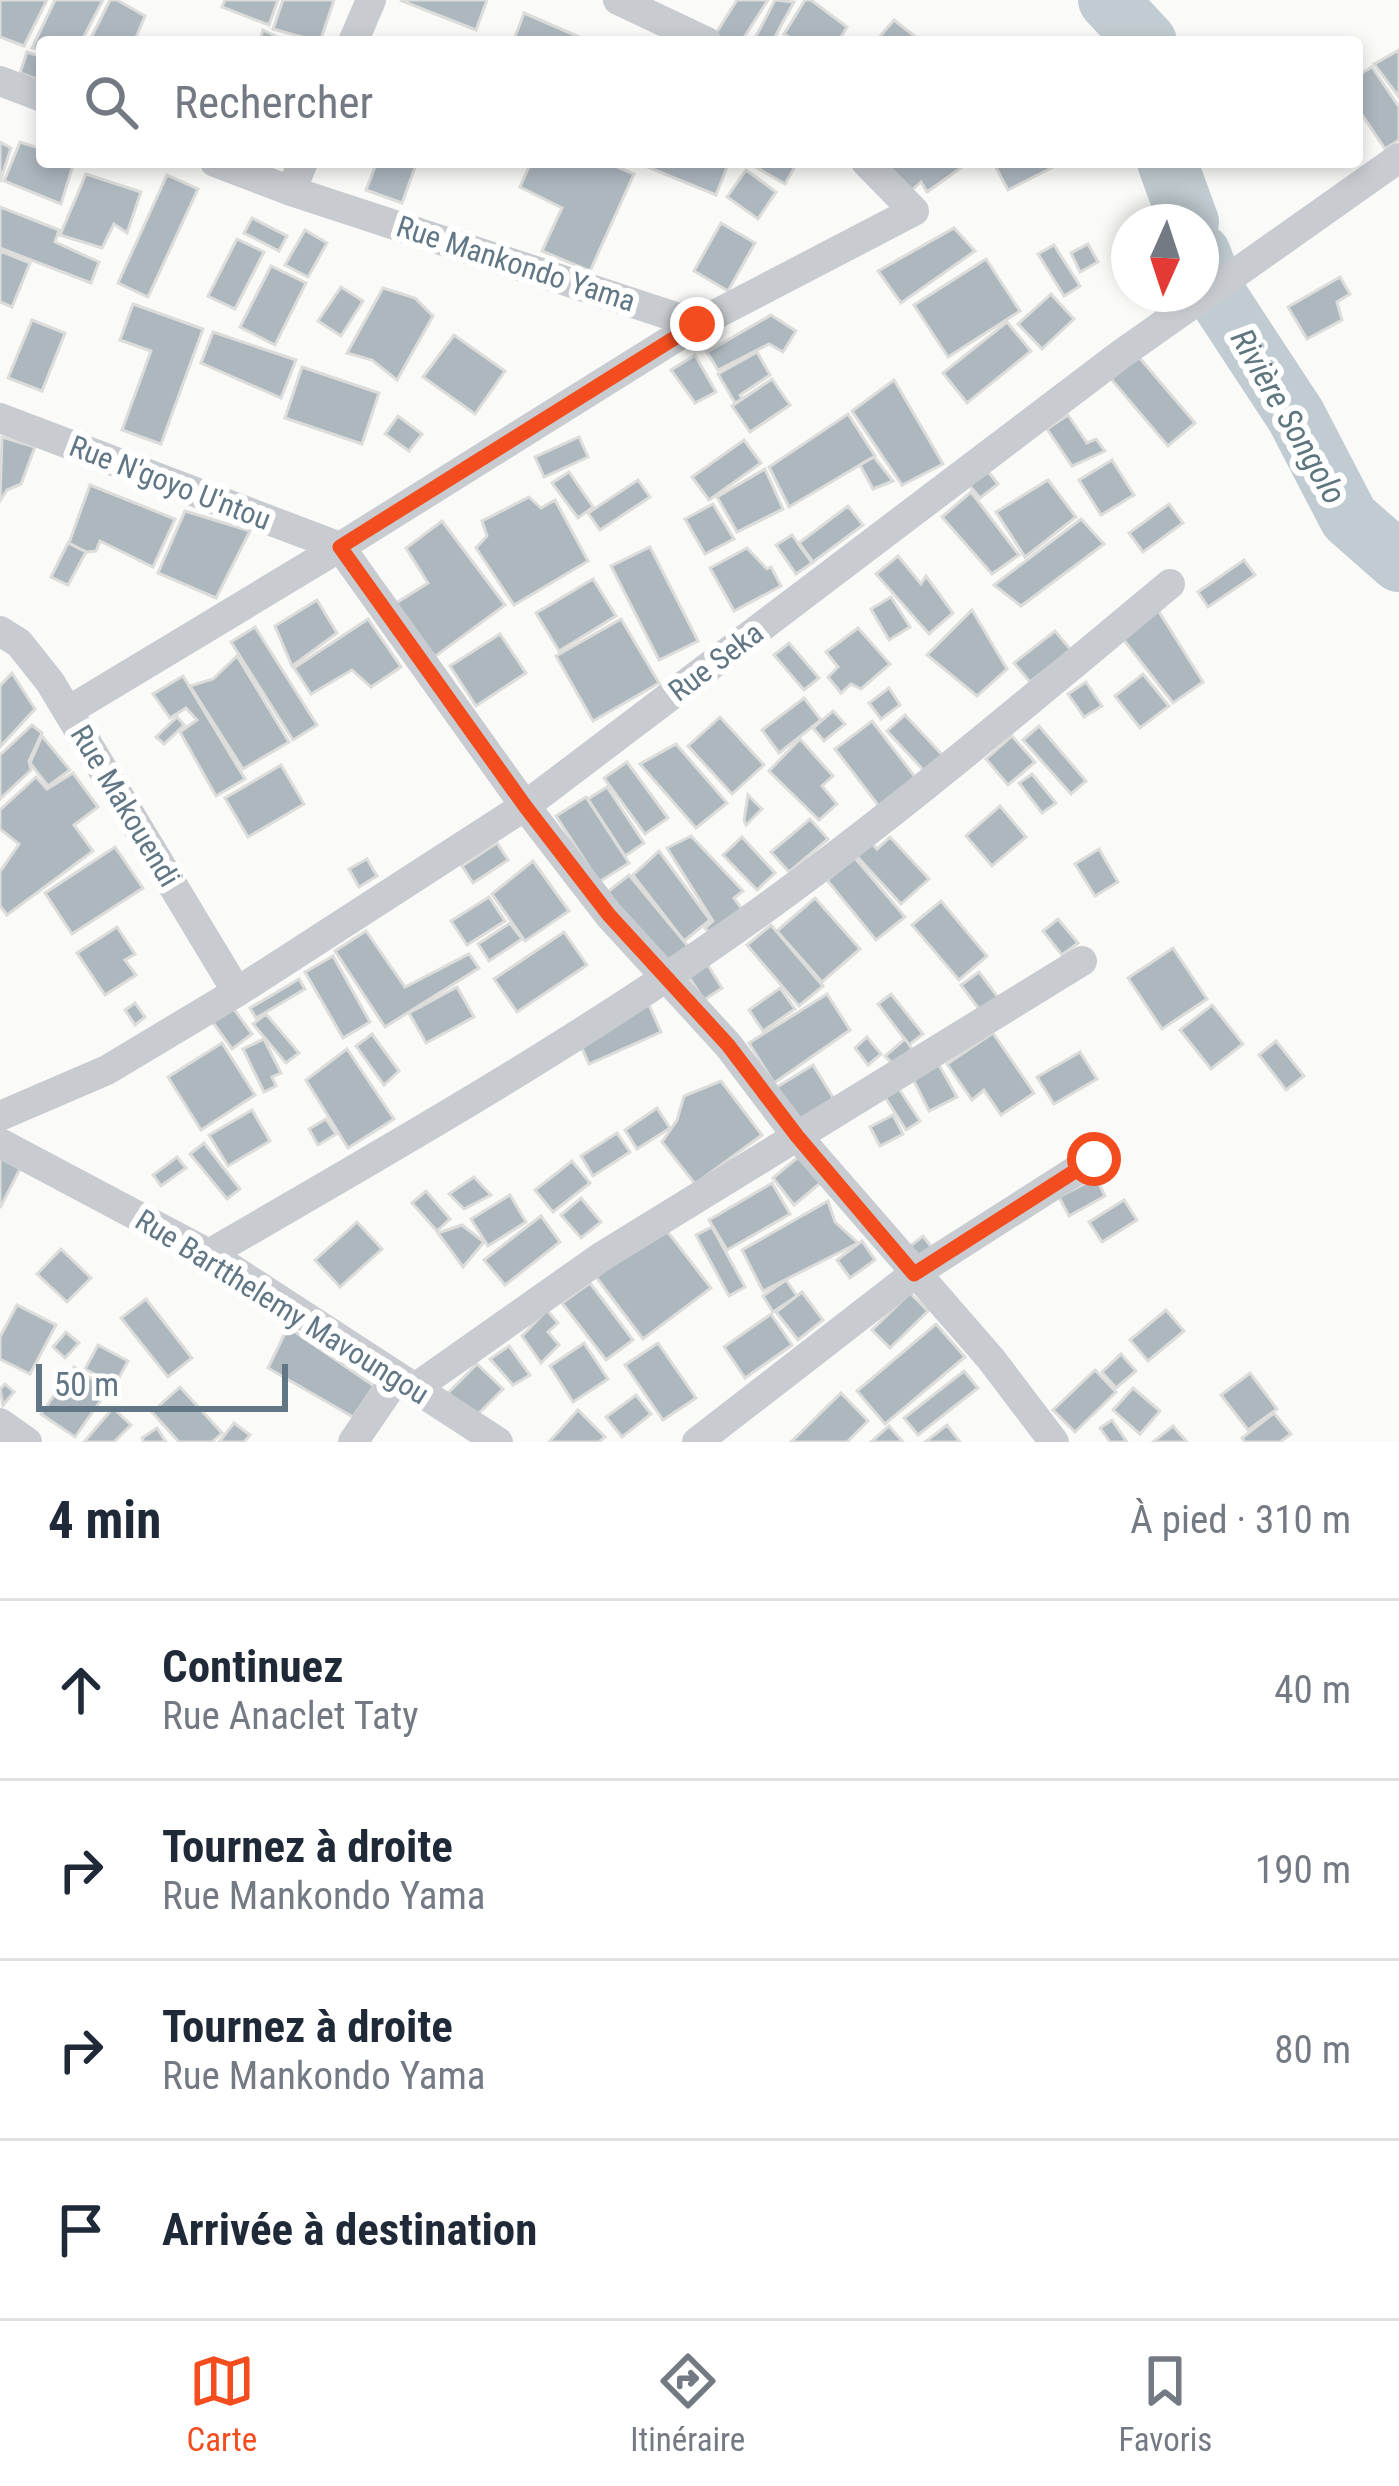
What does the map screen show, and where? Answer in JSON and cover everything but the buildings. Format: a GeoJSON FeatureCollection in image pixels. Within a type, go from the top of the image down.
{"type":"FeatureCollection","features":[{"type":"Feature","properties":{"kind":"street"},"geometry":{"type":"LineString","coordinates":[[355,36],[370,0]]}},
{"type":"Feature","properties":{"kind":"street"},"geometry":{"type":"LineString","coordinates":[[618,0],[694,36]]}},
{"type":"Feature","properties":{"kind":"street"},"geometry":{"type":"LineString","coordinates":[[0,81],[36,95]]}},
{"type":"Feature","properties":{"kind":"street","name":"Rue Seka"},"geometry":{"type":"LineString","coordinates":[[0,1115],[107,1070],[525,806],[1242,266],[1399,158]]}},
{"type":"Feature","properties":{"kind":"street","name":"Rue Mankondo Yama"},"geometry":{"type":"LineString","coordinates":[[250,168],[297,176],[697,324]]}},
{"type":"Feature","properties":{"kind":"street"},"geometry":{"type":"LineString","coordinates":[[697,324],[914,211],[872,168]]}},
{"type":"Feature","properties":{"kind":"street","name":"Rue Mankondo Yama"},"geometry":{"type":"LineString","coordinates":[[68,711],[697,324]]}},
{"type":"Feature","properties":{"kind":"street","name":"Rue N'goyo U'ntou"},"geometry":{"type":"LineString","coordinates":[[0,418],[340,547]]}},
{"type":"Feature","properties":{"kind":"street"},"geometry":{"type":"LineString","coordinates":[[340,547],[525,806],[662,978],[728,1045],[797,1136],[991,1359],[1054,1442]]}},
{"type":"Feature","properties":{"kind":"street"},"geometry":{"type":"LineString","coordinates":[[209,1254],[421,1131],[760,912],[899,809],[1170,584]]}},
{"type":"Feature","properties":{"kind":"street","name":"Rue Makouendi"},"geometry":{"type":"LineString","coordinates":[[0,631],[19,643],[68,711],[237,992]]}},
{"type":"Feature","properties":{"kind":"street"},"geometry":{"type":"LineString","coordinates":[[353,1442],[405,1384],[601,1257],[1082,961]]}},
{"type":"Feature","properties":{"kind":"street","name":"Rue Bartthelemy Mavoungou"},"geometry":{"type":"LineString","coordinates":[[0,1143],[209,1254],[498,1442]]}},
{"type":"Feature","properties":{"kind":"street"},"geometry":{"type":"LineString","coordinates":[[697,1442],[732,1432],[914,1274],[1094,1159]]}},
{"type":"Feature","properties":{"kind":"street"},"geometry":{"type":"LineString","coordinates":[[0,1423],[27,1442]]}},
{"type":"Feature","properties":{"kind":"waterway","name":"Rivière Songolo"},"geometry":{"type":"LineString","coordinates":[[1108,0],[1141,36]]}},
{"type":"Feature","properties":{"kind":"waterway","name":"Rivière Songolo"},"geometry":{"type":"LineString","coordinates":[[1169,168],[1182,204]]}},
{"type":"Feature","properties":{"kind":"waterway","name":"Rivière Songolo"},"geometry":{"type":"LineString","coordinates":[[1219,299],[1296,416],[1349,518],[1399,562]]}},
{"type":"Feature","properties":{"kind":"route"},"geometry":{"type":"LineString","coordinates":[[697,324],[340,547],[609,915],[728,1045],[797,1136],[914,1274],[1094,1159]]}}]}
